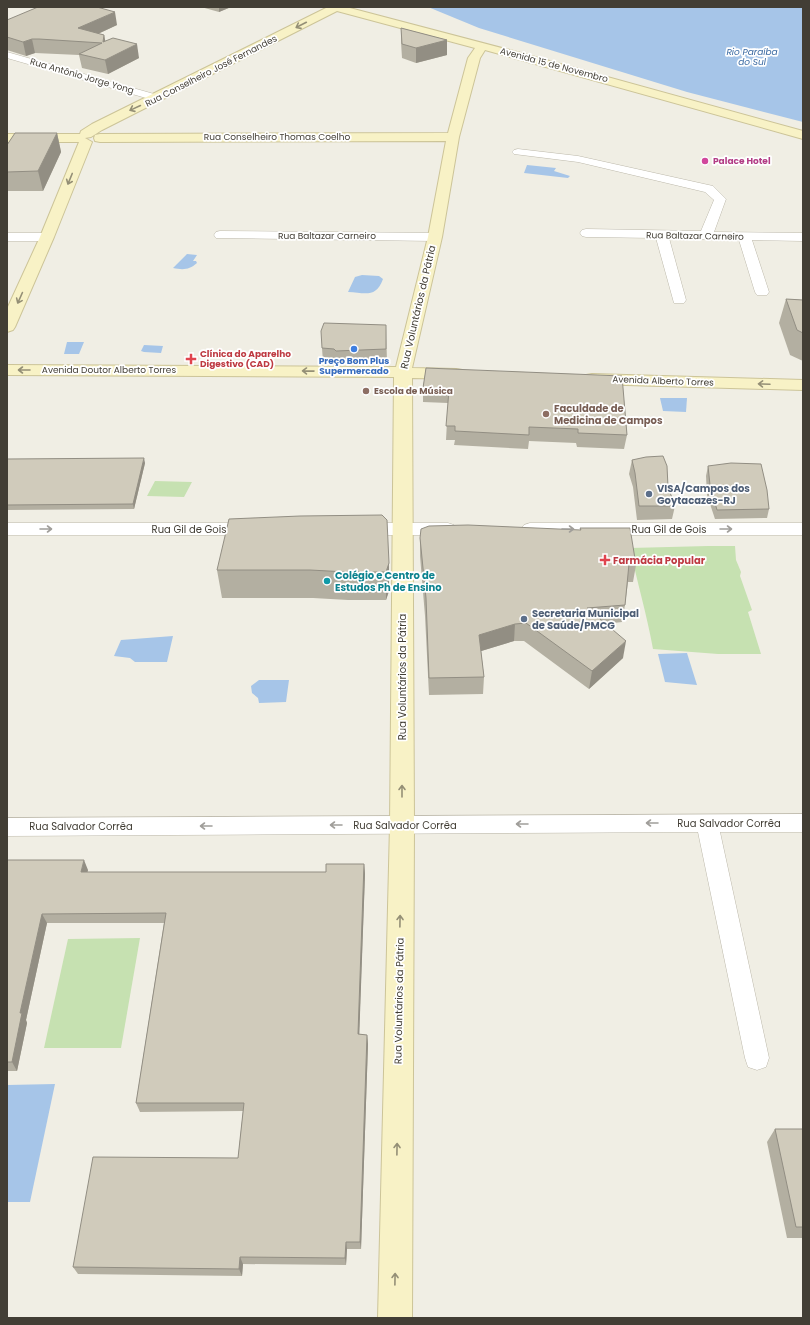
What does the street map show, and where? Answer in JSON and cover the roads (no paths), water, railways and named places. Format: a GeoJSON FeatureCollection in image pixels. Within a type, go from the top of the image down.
{"type":"FeatureCollection","features":[{"type":"Feature","properties":{"kind":"main road","name":"Avenida 15 de Novembro"},"geometry":{"type":"LineString","coordinates":[[335,7],[803,135]]}},
{"type":"Feature","properties":{"kind":"main road","name":"Rua Conselheiro José Fernandes"},"geometry":{"type":"LineString","coordinates":[[83,138],[97,126],[157,98],[335,7]]}},
{"type":"Feature","properties":{"kind":"main road","name":"Rua Voluntários da Pátria"},"geometry":{"type":"LineString","coordinates":[[395,1318],[402,825],[403,372],[435,237],[453,137],[474,58],[482,46]]}},
{"type":"Feature","properties":{"kind":"main road","name":"Avenida 15 de Novembro"},"geometry":{"type":"LineString","coordinates":[[773,127],[803,140]]}},
{"type":"Feature","properties":{"kind":"main road","name":"Rua Conselheiro Thomas Coelho"},"geometry":{"type":"LineString","coordinates":[[83,138],[92,142],[100,138],[453,137]]}},
{"type":"Feature","properties":{"kind":"main road"},"geometry":{"type":"LineString","coordinates":[[7,138],[83,138],[47,237],[7,327]]}},
{"type":"Feature","properties":{"kind":"main road","name":"Avenida Doutor Alberto Torres"},"geometry":{"type":"LineString","coordinates":[[7,370],[403,372]]}},
{"type":"Feature","properties":{"kind":"main road"},"geometry":{"type":"LineString","coordinates":[[403,372],[473,375]]}},
{"type":"Feature","properties":{"kind":"main road","name":"Avenida Alberto Torres"},"geometry":{"type":"LineString","coordinates":[[575,378],[803,385]]}},
{"type":"Feature","properties":{"kind":"street","name":"Rua Antônio Jorge Yong"},"geometry":{"type":"LineString","coordinates":[[7,55],[157,98]]}},
{"type":"Feature","properties":{"kind":"street"},"geometry":{"type":"LineString","coordinates":[[518,152],[578,159],[709,189],[720,199],[706,236]]}},
{"type":"Feature","properties":{"kind":"street","name":"Rua Baltazar Carneiro"},"geometry":{"type":"LineString","coordinates":[[586,233],[803,237]]}},
{"type":"Feature","properties":{"kind":"street","name":"Rua Baltazar Carneiro"},"geometry":{"type":"LineString","coordinates":[[220,235],[435,237]]}},
{"type":"Feature","properties":{"kind":"street"},"geometry":{"type":"LineString","coordinates":[[662,235],[678,300]]}},
{"type":"Feature","properties":{"kind":"street"},"geometry":{"type":"LineString","coordinates":[[7,237],[47,237]]}},
{"type":"Feature","properties":{"kind":"street"},"geometry":{"type":"LineString","coordinates":[[745,237],[762,292]]}},
{"type":"Feature","properties":{"kind":"street","name":"Rua Gil de Gois"},"geometry":{"type":"LineString","coordinates":[[7,529],[271,529]]}},
{"type":"Feature","properties":{"kind":"street"},"geometry":{"type":"LineString","coordinates":[[343,529],[464,529]]}},
{"type":"Feature","properties":{"kind":"street","name":"Rua Gil de Gois"},"geometry":{"type":"LineString","coordinates":[[512,529],[803,529]]}},
{"type":"Feature","properties":{"kind":"street"},"geometry":{"type":"LineString","coordinates":[[707,823],[757,1058]]}},
{"type":"Feature","properties":{"kind":"street","name":"Rua Salvador Corrêa"},"geometry":{"type":"LineString","coordinates":[[7,827],[803,823]]}},
{"type":"Feature","properties":{"kind":"water","name":"Rio Paraíba do Sul"},"geometry":{"type":"Polygon","coordinates":[[[428,7],[803,7],[803,122],[687,92],[479,28],[428,7]]]}},
{"type":"Feature","properties":{"kind":"water"},"geometry":{"type":"Polygon","coordinates":[[[527,165],[556,168],[554,171],[570,176],[568,178],[524,173],[527,165]]]}},
{"type":"Feature","properties":{"kind":"water"},"geometry":{"type":"Polygon","coordinates":[[[187,254],[197,255],[193,261],[196,261],[197,263],[186,269],[173,268],[187,254]]]}},
{"type":"Feature","properties":{"kind":"water"},"geometry":{"type":"Polygon","coordinates":[[[362,275],[379,276],[383,279],[374,292],[348,292],[355,277],[362,275]]]}},
{"type":"Feature","properties":{"kind":"water"},"geometry":{"type":"Polygon","coordinates":[[[67,342],[84,342],[79,354],[64,354],[67,342]]]}},
{"type":"Feature","properties":{"kind":"water"},"geometry":{"type":"Polygon","coordinates":[[[144,345],[163,346],[161,353],[141,351],[144,345]]]}},
{"type":"Feature","properties":{"kind":"water"},"geometry":{"type":"Polygon","coordinates":[[[660,398],[687,398],[686,412],[663,411],[660,398]]]}},
{"type":"Feature","properties":{"kind":"water"},"geometry":{"type":"Polygon","coordinates":[[[173,636],[167,662],[135,662],[130,658],[114,656],[121,640],[173,636]]]}},
{"type":"Feature","properties":{"kind":"water"},"geometry":{"type":"Polygon","coordinates":[[[687,653],[697,685],[665,682],[658,654],[687,653]]]}},
{"type":"Feature","properties":{"kind":"water"},"geometry":{"type":"Polygon","coordinates":[[[259,680],[289,680],[286,702],[259,703],[258,698],[252,693],[251,686],[259,680]]]}},
{"type":"Feature","properties":{"kind":"water"},"geometry":{"type":"Polygon","coordinates":[[[55,1084],[30,1202],[7,1202],[7,1085],[55,1084]]]}},
{"type":"Feature","properties":{"kind":"place","name":"Palace Hotel"},"geometry":{"type":"Point","coordinates":[705,161]}},
{"type":"Feature","properties":{"kind":"place","name":"Preço Bom Plus Supermercado"},"geometry":{"type":"Point","coordinates":[354,349]}},
{"type":"Feature","properties":{"kind":"place","name":"Clínica do Aparelho Digestivo (CAD)"},"geometry":{"type":"Point","coordinates":[191,359]}},
{"type":"Feature","properties":{"kind":"place","name":"Escola de Música"},"geometry":{"type":"Point","coordinates":[366,391]}},
{"type":"Feature","properties":{"kind":"place","name":"Faculdade de Medicina de Campos"},"geometry":{"type":"Point","coordinates":[546,414]}},
{"type":"Feature","properties":{"kind":"place","name":"VISA/Campos dos Goytacazes-RJ"},"geometry":{"type":"Point","coordinates":[649,494]}},
{"type":"Feature","properties":{"kind":"place","name":"Farmácia Popular"},"geometry":{"type":"Point","coordinates":[605,560]}},
{"type":"Feature","properties":{"kind":"place","name":"Colégio e Centro de Estudos Ph de Ensino"},"geometry":{"type":"Point","coordinates":[327,581]}},
{"type":"Feature","properties":{"kind":"place","name":"Secretaria Municipal de Saúde/PMCG"},"geometry":{"type":"Point","coordinates":[524,619]}}]}
